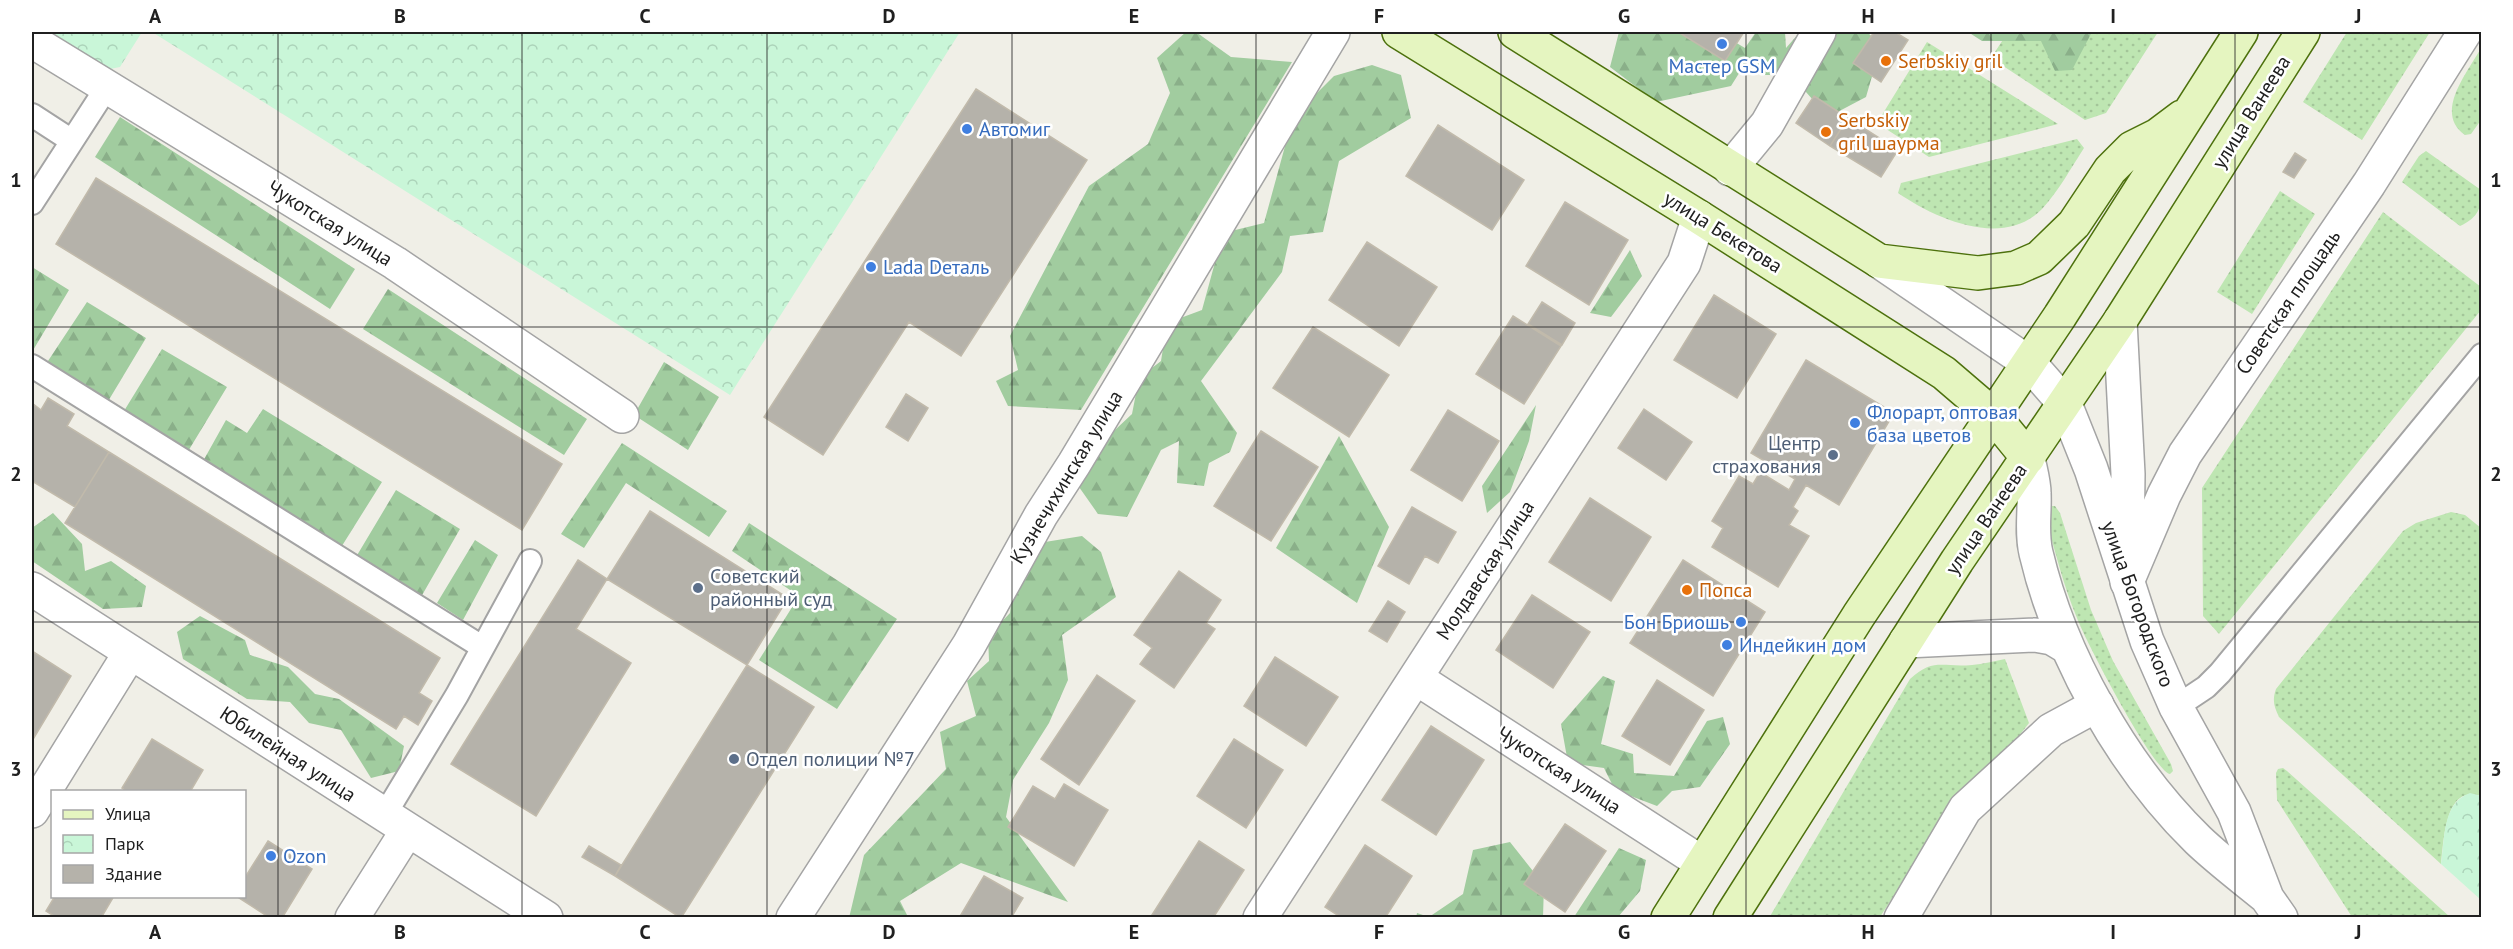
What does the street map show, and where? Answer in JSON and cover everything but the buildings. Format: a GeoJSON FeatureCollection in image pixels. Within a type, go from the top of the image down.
{"type":"FeatureCollection","features":[{"type":"Feature","properties":{"kind":"main road","name":"улица Бекетова"},"geometry":{"type":"LineString","coordinates":[[1399,32],[1699,217],[1935,368],[1993,415],[2028,458]]}},
{"type":"Feature","properties":{"kind":"main road"},"geometry":{"type":"LineString","coordinates":[[1515,32],[1879,261],[1978,273],[2016,268],[2039,258],[2074,224],[2110,170],[2132,148],[2158,135],[2191,111]]}},
{"type":"Feature","properties":{"kind":"main road"},"geometry":{"type":"LineString","coordinates":[[1668,918],[1859,615],[2029,363],[2241,32]]}},
{"type":"Feature","properties":{"kind":"main road","name":"улица Ванеева"},"geometry":{"type":"LineString","coordinates":[[1730,918],[1906,641],[2120,321],[2303,32]]}},
{"type":"Feature","properties":{"kind":"street","name":"Кузнечихинская улица"},"geometry":{"type":"LineString","coordinates":[[793,918],[969,645],[1041,515],[1074,464],[1333,32]]}},
{"type":"Feature","properties":{"kind":"street"},"geometry":{"type":"LineString","coordinates":[[1730,169],[1767,124],[1820,32]]}},
{"type":"Feature","properties":{"kind":"street","name":"Советская площадь"},"geometry":{"type":"LineString","coordinates":[[2127,582],[2164,495],[2185,454],[2368,184],[2465,32]]}},
{"type":"Feature","properties":{"kind":"street","name":"Чукотская улица"},"geometry":{"type":"LineString","coordinates":[[32,41],[395,262],[622,416]]}},
{"type":"Feature","properties":{"kind":"street","name":"Молдавская улица"},"geometry":{"type":"LineString","coordinates":[[1260,918],[1684,263],[1699,217]]}},
{"type":"Feature","properties":{"kind":"street"},"geometry":{"type":"LineString","coordinates":[[1879,261],[2029,363],[2065,404]]}},
{"type":"Feature","properties":{"kind":"street"},"geometry":{"type":"LineString","coordinates":[[2120,321],[2128,474],[2127,582]]}},
{"type":"Feature","properties":{"kind":"street","name":"улица Богородского"},"geometry":{"type":"LineString","coordinates":[[2065,404],[2091,468],[2147,641],[2176,707],[2234,812],[2274,908]]}},
{"type":"Feature","properties":{"kind":"street","name":"улица Богородского"},"geometry":{"type":"LineString","coordinates":[[2028,458],[2034,493],[2035,550],[2067,647],[2097,705],[2149,784],[2198,840],[2274,908]]}},
{"type":"Feature","properties":{"kind":"street","name":"Юбилейная улица"},"geometry":{"type":"LineString","coordinates":[[32,590],[546,918]]}},
{"type":"Feature","properties":{"kind":"street"},"geometry":{"type":"LineString","coordinates":[[1906,641],[2035,635],[2052,638],[2067,647]]}},
{"type":"Feature","properties":{"kind":"street"},"geometry":{"type":"LineString","coordinates":[[32,812],[130,653]]}},
{"type":"Feature","properties":{"kind":"street","name":"Чукотская улица"},"geometry":{"type":"LineString","coordinates":[[1416,678],[1702,863]]}},
{"type":"Feature","properties":{"kind":"street"},"geometry":{"type":"LineString","coordinates":[[1900,918],[1965,809],[2051,730],[2097,705]]}},
{"type":"Feature","properties":{"kind":"street"},"geometry":{"type":"LineString","coordinates":[[352,918],[396,824]]}},
{"type":"Feature","properties":{"kind":"lane"},"geometry":{"type":"LineString","coordinates":[[32,203],[107,87]]}},
{"type":"Feature","properties":{"kind":"lane"},"geometry":{"type":"LineString","coordinates":[[32,115],[72,141]]}},
{"type":"Feature","properties":{"kind":"lane"},"geometry":{"type":"LineString","coordinates":[[2176,707],[2206,687],[2220,673],[2481,355]]}},
{"type":"Feature","properties":{"kind":"lane"},"geometry":{"type":"LineString","coordinates":[[32,366],[482,647]]}},
{"type":"Feature","properties":{"kind":"lane"},"geometry":{"type":"LineString","coordinates":[[396,824],[457,695],[530,561]]}},
{"type":"Feature","properties":{"kind":"green space"},"geometry":{"type":"Polygon","coordinates":[[[32,32],[142,32],[120,67],[105,70],[32,32]]]}},
{"type":"Feature","properties":{"kind":"green space"},"geometry":{"type":"Polygon","coordinates":[[[152,32],[960,32],[730,395],[152,32]]]}},
{"type":"Feature","properties":{"kind":"green space"},"geometry":{"type":"Polygon","coordinates":[[[1186,32],[1196,32],[1231,57],[1292,62],[1081,410],[1008,406],[996,381],[1018,370],[1010,336],[1089,186],[1148,144],[1170,93],[1157,58],[1186,32]]]}},
{"type":"Feature","properties":{"kind":"green space"},"geometry":{"type":"Polygon","coordinates":[[[1619,32],[1718,32],[1745,48],[1756,32],[1785,32],[1786,48],[1800,32],[1867,32],[1881,45],[1866,97],[1828,117],[1791,75],[1765,75],[1748,59],[1731,86],[1656,102],[1610,67],[1619,32]]]}},
{"type":"Feature","properties":{"kind":"green space"},"geometry":{"type":"Polygon","coordinates":[[[1968,32],[2092,32],[2072,70],[2055,71],[2041,41],[1982,41],[1968,32]]]}},
{"type":"Feature","properties":{"kind":"green space"},"geometry":{"type":"Polygon","coordinates":[[[2008,32],[2158,32],[2106,113],[2085,120],[1991,58],[2008,32]]]}},
{"type":"Feature","properties":{"kind":"green space"},"geometry":{"type":"Polygon","coordinates":[[[2347,32],[2430,32],[2362,140],[2303,102],[2347,32]]]}},
{"type":"Feature","properties":{"kind":"green space"},"geometry":{"type":"Polygon","coordinates":[[[1927,42],[2058,124],[1929,157],[1877,123],[1927,42]]]}},
{"type":"Feature","properties":{"kind":"green space"},"geometry":{"type":"Polygon","coordinates":[[[2481,48],[2481,120],[2471,134],[2465,135],[2456,126],[2452,116],[2453,104],[2462,80],[2481,48]]]}},
{"type":"Feature","properties":{"kind":"green space"},"geometry":{"type":"Polygon","coordinates":[[[1372,65],[1401,75],[1411,118],[1339,161],[1323,232],[1290,236],[1282,272],[1201,381],[1237,433],[1230,452],[1209,463],[1204,486],[1177,483],[1179,441],[1161,450],[1127,517],[1098,514],[1079,487],[1099,445],[1132,414],[1139,378],[1161,361],[1167,323],[1202,310],[1223,233],[1264,223],[1293,117],[1334,76],[1372,65]]]}},
{"type":"Feature","properties":{"kind":"green space"},"geometry":{"type":"Polygon","coordinates":[[[120,117],[355,269],[330,309],[95,157],[120,117]]]}},
{"type":"Feature","properties":{"kind":"green space"},"geometry":{"type":"Polygon","coordinates":[[[2077,139],[2084,148],[2053,195],[2042,209],[2026,221],[2008,227],[1970,226],[1950,220],[1913,203],[1898,193],[1901,183],[2077,139]]]}},
{"type":"Feature","properties":{"kind":"green space"},"geometry":{"type":"Polygon","coordinates":[[[2426,151],[2481,190],[2481,203],[2471,220],[2460,226],[2402,182],[2419,156],[2426,151]]]}},
{"type":"Feature","properties":{"kind":"green space"},"geometry":{"type":"Polygon","coordinates":[[[2280,191],[2315,214],[2252,314],[2217,292],[2280,191]]]}},
{"type":"Feature","properties":{"kind":"green space"},"geometry":{"type":"Polygon","coordinates":[[[2383,212],[2481,287],[2481,310],[2219,634],[2203,616],[2202,488],[2383,212]]]}},
{"type":"Feature","properties":{"kind":"green space"},"geometry":{"type":"Polygon","coordinates":[[[1630,250],[1642,276],[1611,317],[1590,313],[1630,250]]]}},
{"type":"Feature","properties":{"kind":"green space"},"geometry":{"type":"Polygon","coordinates":[[[32,267],[69,290],[32,352],[32,267]]]}},
{"type":"Feature","properties":{"kind":"green space"},"geometry":{"type":"Polygon","coordinates":[[[388,289],[587,419],[564,455],[363,329],[388,289]]]}},
{"type":"Feature","properties":{"kind":"green space"},"geometry":{"type":"Polygon","coordinates":[[[87,302],[146,338],[107,403],[46,364],[87,302]]]}},
{"type":"Feature","properties":{"kind":"green space"},"geometry":{"type":"Polygon","coordinates":[[[162,349],[227,387],[187,453],[124,411],[162,349]]]}},
{"type":"Feature","properties":{"kind":"green space"},"geometry":{"type":"Polygon","coordinates":[[[664,362],[719,397],[688,450],[634,415],[664,362]]]}},
{"type":"Feature","properties":{"kind":"green space"},"geometry":{"type":"Polygon","coordinates":[[[1536,405],[1529,441],[1510,492],[1487,513],[1482,486],[1536,405]]]}},
{"type":"Feature","properties":{"kind":"green space"},"geometry":{"type":"Polygon","coordinates":[[[263,409],[382,482],[340,549],[202,463],[226,420],[247,433],[263,409]]]}},
{"type":"Feature","properties":{"kind":"green space"},"geometry":{"type":"Polygon","coordinates":[[[1339,436],[1389,527],[1357,603],[1276,548],[1339,436]]]}},
{"type":"Feature","properties":{"kind":"green space"},"geometry":{"type":"Polygon","coordinates":[[[622,443],[727,511],[709,537],[626,483],[584,548],[561,534],[622,443]]]}},
{"type":"Feature","properties":{"kind":"green space"},"geometry":{"type":"Polygon","coordinates":[[[396,490],[460,529],[421,597],[356,557],[396,490]]]}},
{"type":"Feature","properties":{"kind":"green space"},"geometry":{"type":"Polygon","coordinates":[[[2051,506],[2055,506],[2060,513],[2091,610],[2113,661],[2171,764],[2173,771],[2170,774],[2162,768],[2136,730],[2083,631],[2072,606],[2045,516],[2051,506]]]}},
{"type":"Feature","properties":{"kind":"green space"},"geometry":{"type":"Polygon","coordinates":[[[2451,512],[2465,515],[2481,528],[2481,796],[2469,794],[2460,798],[2453,806],[2445,829],[2441,864],[2279,717],[2274,700],[2276,689],[2403,531],[2416,523],[2451,512]]]}},
{"type":"Feature","properties":{"kind":"green space"},"geometry":{"type":"Polygon","coordinates":[[[53,513],[82,544],[85,571],[111,561],[146,586],[142,607],[103,609],[32,561],[32,528],[53,513]]]}},
{"type":"Feature","properties":{"kind":"green space"},"geometry":{"type":"Polygon","coordinates":[[[749,523],[897,619],[837,709],[759,660],[799,596],[732,551],[749,523]]]}},
{"type":"Feature","properties":{"kind":"green space"},"geometry":{"type":"Polygon","coordinates":[[[1082,536],[1101,552],[1116,597],[1062,635],[1068,680],[1049,723],[1013,780],[1006,817],[1068,902],[961,863],[900,901],[908,917],[849,918],[864,855],[946,769],[940,732],[976,716],[967,681],[989,661],[988,636],[1010,613],[1014,576],[1045,542],[1082,536]]]}},
{"type":"Feature","properties":{"kind":"green space"},"geometry":{"type":"Polygon","coordinates":[[[475,540],[498,555],[463,620],[437,603],[475,540]]]}},
{"type":"Feature","properties":{"kind":"green space"},"geometry":{"type":"Polygon","coordinates":[[[200,616],[245,640],[250,655],[288,667],[315,694],[339,699],[404,746],[399,771],[371,778],[341,730],[309,723],[290,702],[247,699],[183,659],[177,632],[200,616]]]}},
{"type":"Feature","properties":{"kind":"green space"},"geometry":{"type":"Polygon","coordinates":[[[2005,659],[2029,723],[1880,917],[1769,918],[1910,679],[1918,672],[1933,666],[1962,666],[2005,659]]]}},
{"type":"Feature","properties":{"kind":"green space"},"geometry":{"type":"Polygon","coordinates":[[[1603,676],[1615,681],[1601,744],[1633,754],[1634,773],[1674,776],[1707,721],[1723,717],[1730,744],[1700,787],[1672,791],[1657,806],[1615,790],[1604,768],[1568,763],[1561,724],[1603,676]]]}},
{"type":"Feature","properties":{"kind":"green space"},"geometry":{"type":"Polygon","coordinates":[[[2283,768],[2450,917],[2352,917],[2277,800],[2276,773],[2278,769],[2283,768]]]}},
{"type":"Feature","properties":{"kind":"green space"},"geometry":{"type":"Polygon","coordinates":[[[2470,793],[2481,796],[2481,900],[2441,864],[2446,823],[2450,813],[2461,798],[2470,793]]]}},
{"type":"Feature","properties":{"kind":"green space"},"geometry":{"type":"Polygon","coordinates":[[[1510,842],[1544,885],[1543,917],[1416,918],[1417,913],[1429,917],[1463,894],[1473,850],[1510,842]]]}},
{"type":"Feature","properties":{"kind":"green space"},"geometry":{"type":"Polygon","coordinates":[[[1619,848],[1646,860],[1640,891],[1618,917],[1574,917],[1619,848]]]}},
{"type":"Feature","properties":{"kind":"place","name":"Мастер GSM"},"geometry":{"type":"Point","coordinates":[1722,44]}},
{"type":"Feature","properties":{"kind":"place","name":"Serbskiy gril"},"geometry":{"type":"Point","coordinates":[1886,61]}},
{"type":"Feature","properties":{"kind":"place","name":"Автомиг"},"geometry":{"type":"Point","coordinates":[967,129]}},
{"type":"Feature","properties":{"kind":"place","name":"Serbskiy gril шаурма"},"geometry":{"type":"Point","coordinates":[1826,132]}},
{"type":"Feature","properties":{"kind":"place","name":"Lada Dеталь"},"geometry":{"type":"Point","coordinates":[871,267]}},
{"type":"Feature","properties":{"kind":"place","name":"Флорарт, оптовая база цветов"},"geometry":{"type":"Point","coordinates":[1855,423]}},
{"type":"Feature","properties":{"kind":"place","name":"Центр страхования"},"geometry":{"type":"Point","coordinates":[1833,455]}},
{"type":"Feature","properties":{"kind":"place","name":"Советский районный суд"},"geometry":{"type":"Point","coordinates":[698,588]}},
{"type":"Feature","properties":{"kind":"place","name":"Попса"},"geometry":{"type":"Point","coordinates":[1687,590]}},
{"type":"Feature","properties":{"kind":"place","name":"Бон Бриошь"},"geometry":{"type":"Point","coordinates":[1741,622]}},
{"type":"Feature","properties":{"kind":"place","name":"Индейкин дом"},"geometry":{"type":"Point","coordinates":[1727,645]}},
{"type":"Feature","properties":{"kind":"place","name":"Отдел полиции №7"},"geometry":{"type":"Point","coordinates":[734,759]}},
{"type":"Feature","properties":{"kind":"place","name":"Ozon"},"geometry":{"type":"Point","coordinates":[271,856]}}]}
